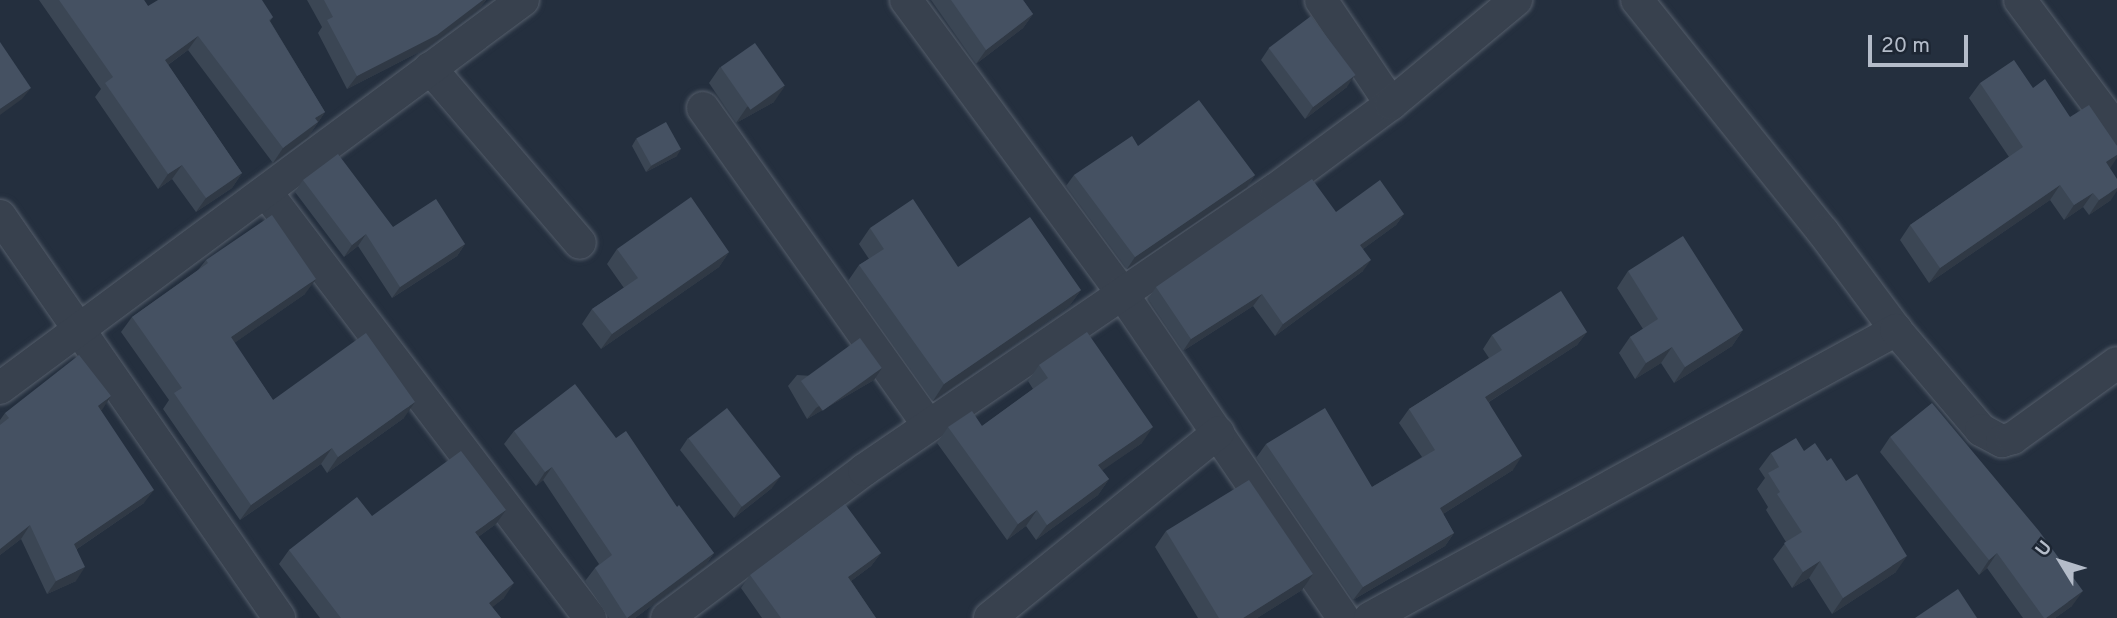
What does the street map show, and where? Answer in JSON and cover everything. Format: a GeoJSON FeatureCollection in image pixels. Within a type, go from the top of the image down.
{"type":"FeatureCollection","features":[{"type":"Feature","properties":{"kind":"street"},"geometry":{"type":"LineString","coordinates":[[0,388],[523,0]]}},
{"type":"Feature","properties":{"kind":"street"},"geometry":{"type":"LineString","coordinates":[[906,0],[1121,292],[1343,618]]}},
{"type":"Feature","properties":{"kind":"street"},"geometry":{"type":"LineString","coordinates":[[1321,0],[1391,104]]}},
{"type":"Feature","properties":{"kind":"street"},"geometry":{"type":"LineString","coordinates":[[667,618],[928,425],[1276,189],[1391,104],[1516,0]]}},
{"type":"Feature","properties":{"kind":"street"},"geometry":{"type":"LineString","coordinates":[[1637,0],[1823,232],[1896,330],[1980,430],[2002,441],[2014,438],[2117,363]]}},
{"type":"Feature","properties":{"kind":"street"},"geometry":{"type":"LineString","coordinates":[[2020,0],[2117,130]]}},
{"type":"Feature","properties":{"kind":"street"},"geometry":{"type":"LineString","coordinates":[[430,68],[580,243]]}},
{"type":"Feature","properties":{"kind":"street"},"geometry":{"type":"LineString","coordinates":[[703,108],[928,425]]}},
{"type":"Feature","properties":{"kind":"street"},"geometry":{"type":"LineString","coordinates":[[266,192],[590,618]]}},
{"type":"Feature","properties":{"kind":"street"},"geometry":{"type":"LineString","coordinates":[[0,216],[279,618]]}},
{"type":"Feature","properties":{"kind":"street"},"geometry":{"type":"LineString","coordinates":[[1370,618],[1896,330]]}},
{"type":"Feature","properties":{"kind":"street"},"geometry":{"type":"LineString","coordinates":[[990,618],[1218,433]]}},
{"type":"Feature","properties":{"kind":"building"},"geometry":{"type":"Polygon","coordinates":[[[59,0],[144,0],[148,6],[158,0],[262,0],[273,17],[269,20],[325,112],[315,118],[318,122],[283,148],[198,36],[165,60],[242,173],[206,198],[182,165],[168,174],[105,83],[113,77],[59,0]]]}},
{"type":"Feature","properties":{"kind":"building"},"geometry":{"type":"Polygon","coordinates":[[[324,0],[483,0],[437,35],[357,76],[327,20],[333,17],[324,0]]]}},
{"type":"Feature","properties":{"kind":"building"},"geometry":{"type":"Polygon","coordinates":[[[951,0],[1023,0],[1033,14],[986,50],[951,0]]]}},
{"type":"Feature","properties":{"kind":"building"},"geometry":{"type":"Polygon","coordinates":[[[1311,16],[1356,75],[1313,107],[1269,48],[1311,16]]]}},
{"type":"Feature","properties":{"kind":"building"},"geometry":{"type":"Polygon","coordinates":[[[0,42],[31,88],[0,109],[0,42]]]}},
{"type":"Feature","properties":{"kind":"building"},"geometry":{"type":"Polygon","coordinates":[[[755,43],[785,86],[750,110],[721,67],[755,43]]]}},
{"type":"Feature","properties":{"kind":"building"},"geometry":{"type":"Polygon","coordinates":[[[2014,60],[2033,88],[2045,79],[2070,117],[2089,105],[2117,146],[2117,155],[2106,162],[2117,179],[2117,188],[2099,200],[2093,193],[2074,205],[2060,185],[1940,268],[1910,225],[2023,147],[1980,83],[2014,60]]]}},
{"type":"Feature","properties":{"kind":"building"},"geometry":{"type":"Polygon","coordinates":[[[1199,100],[1255,175],[1135,257],[1074,175],[1132,136],[1138,146],[1199,100]]]}},
{"type":"Feature","properties":{"kind":"building"},"geometry":{"type":"Polygon","coordinates":[[[666,122],[681,149],[651,166],[636,138],[666,122]]]}},
{"type":"Feature","properties":{"kind":"building"},"geometry":{"type":"Polygon","coordinates":[[[338,154],[393,227],[436,199],[465,244],[400,287],[366,234],[352,245],[303,180],[338,154]]]}},
{"type":"Feature","properties":{"kind":"building"},"geometry":{"type":"Polygon","coordinates":[[[1312,179],[1336,212],[1380,180],[1404,214],[1360,245],[1371,260],[1283,324],[1262,294],[1191,339],[1156,287],[1312,179]]]}},
{"type":"Feature","properties":{"kind":"building"},"geometry":{"type":"Polygon","coordinates":[[[691,197],[729,252],[612,334],[592,309],[638,278],[617,249],[691,197]]]}},
{"type":"Feature","properties":{"kind":"building"},"geometry":{"type":"Polygon","coordinates":[[[913,199],[958,267],[1030,217],[1081,290],[944,384],[859,265],[884,249],[870,228],[913,199]]]}},
{"type":"Feature","properties":{"kind":"building"},"geometry":{"type":"Polygon","coordinates":[[[272,215],[316,279],[231,337],[273,400],[366,333],[415,402],[338,457],[332,448],[251,505],[174,393],[182,388],[132,317],[208,263],[206,260],[272,215]]]}},
{"type":"Feature","properties":{"kind":"building"},"geometry":{"type":"Polygon","coordinates":[[[1683,236],[1743,330],[1685,367],[1672,347],[1646,363],[1630,337],[1658,319],[1628,271],[1683,236]]]}},
{"type":"Feature","properties":{"kind":"building"},"geometry":{"type":"Polygon","coordinates":[[[1561,291],[1587,332],[1485,397],[1522,456],[1440,508],[1454,533],[1363,587],[1266,444],[1325,408],[1372,487],[1435,450],[1409,409],[1502,350],[1492,335],[1561,291]]]}},
{"type":"Feature","properties":{"kind":"building"},"geometry":{"type":"Polygon","coordinates":[[[1087,332],[1153,427],[1098,465],[1109,479],[1047,525],[1037,510],[1018,524],[948,427],[972,411],[982,426],[1048,378],[1039,365],[1087,332]]]}},
{"type":"Feature","properties":{"kind":"building"},"geometry":{"type":"Polygon","coordinates":[[[860,338],[882,368],[823,411],[801,381],[860,338]]]}},
{"type":"Feature","properties":{"kind":"building"},"geometry":{"type":"Polygon","coordinates":[[[79,355],[111,396],[98,406],[154,490],[74,544],[85,567],[56,581],[30,525],[0,549],[0,425],[9,418],[5,413],[79,355]]]}},
{"type":"Feature","properties":{"kind":"building"},"geometry":{"type":"Polygon","coordinates":[[[575,384],[616,438],[626,431],[677,507],[679,505],[714,553],[627,618],[595,568],[612,555],[552,467],[545,472],[514,431],[575,384]]]}},
{"type":"Feature","properties":{"kind":"building"},"geometry":{"type":"Polygon","coordinates":[[[1932,403],[2039,531],[2083,591],[2046,618],[1997,553],[1989,560],[1890,437],[1932,403]]]}},
{"type":"Feature","properties":{"kind":"building"},"geometry":{"type":"Polygon","coordinates":[[[727,408],[781,477],[742,507],[688,438],[727,408]]]}},
{"type":"Feature","properties":{"kind":"building"},"geometry":{"type":"Polygon","coordinates":[[[1796,438],[1804,451],[1815,443],[1827,461],[1831,458],[1846,481],[1857,474],[1907,556],[1843,598],[1820,561],[1803,572],[1784,543],[1802,532],[1777,494],[1780,492],[1768,473],[1779,467],[1771,453],[1796,438]]]}},
{"type":"Feature","properties":{"kind":"building"},"geometry":{"type":"Polygon","coordinates":[[[461,451],[506,510],[475,532],[514,583],[489,603],[501,618],[341,618],[289,550],[357,497],[372,516],[461,451]]]}},
{"type":"Feature","properties":{"kind":"building"},"geometry":{"type":"Polygon","coordinates":[[[1249,480],[1313,574],[1243,618],[1219,618],[1166,531],[1249,480]]]}},
{"type":"Feature","properties":{"kind":"building"},"geometry":{"type":"Polygon","coordinates":[[[845,504],[881,553],[848,577],[876,618],[781,618],[750,575],[845,504]]]}},
{"type":"Feature","properties":{"kind":"building"},"geometry":{"type":"Polygon","coordinates":[[[1958,589],[1977,618],[1915,618],[1958,589]]]}}]}
